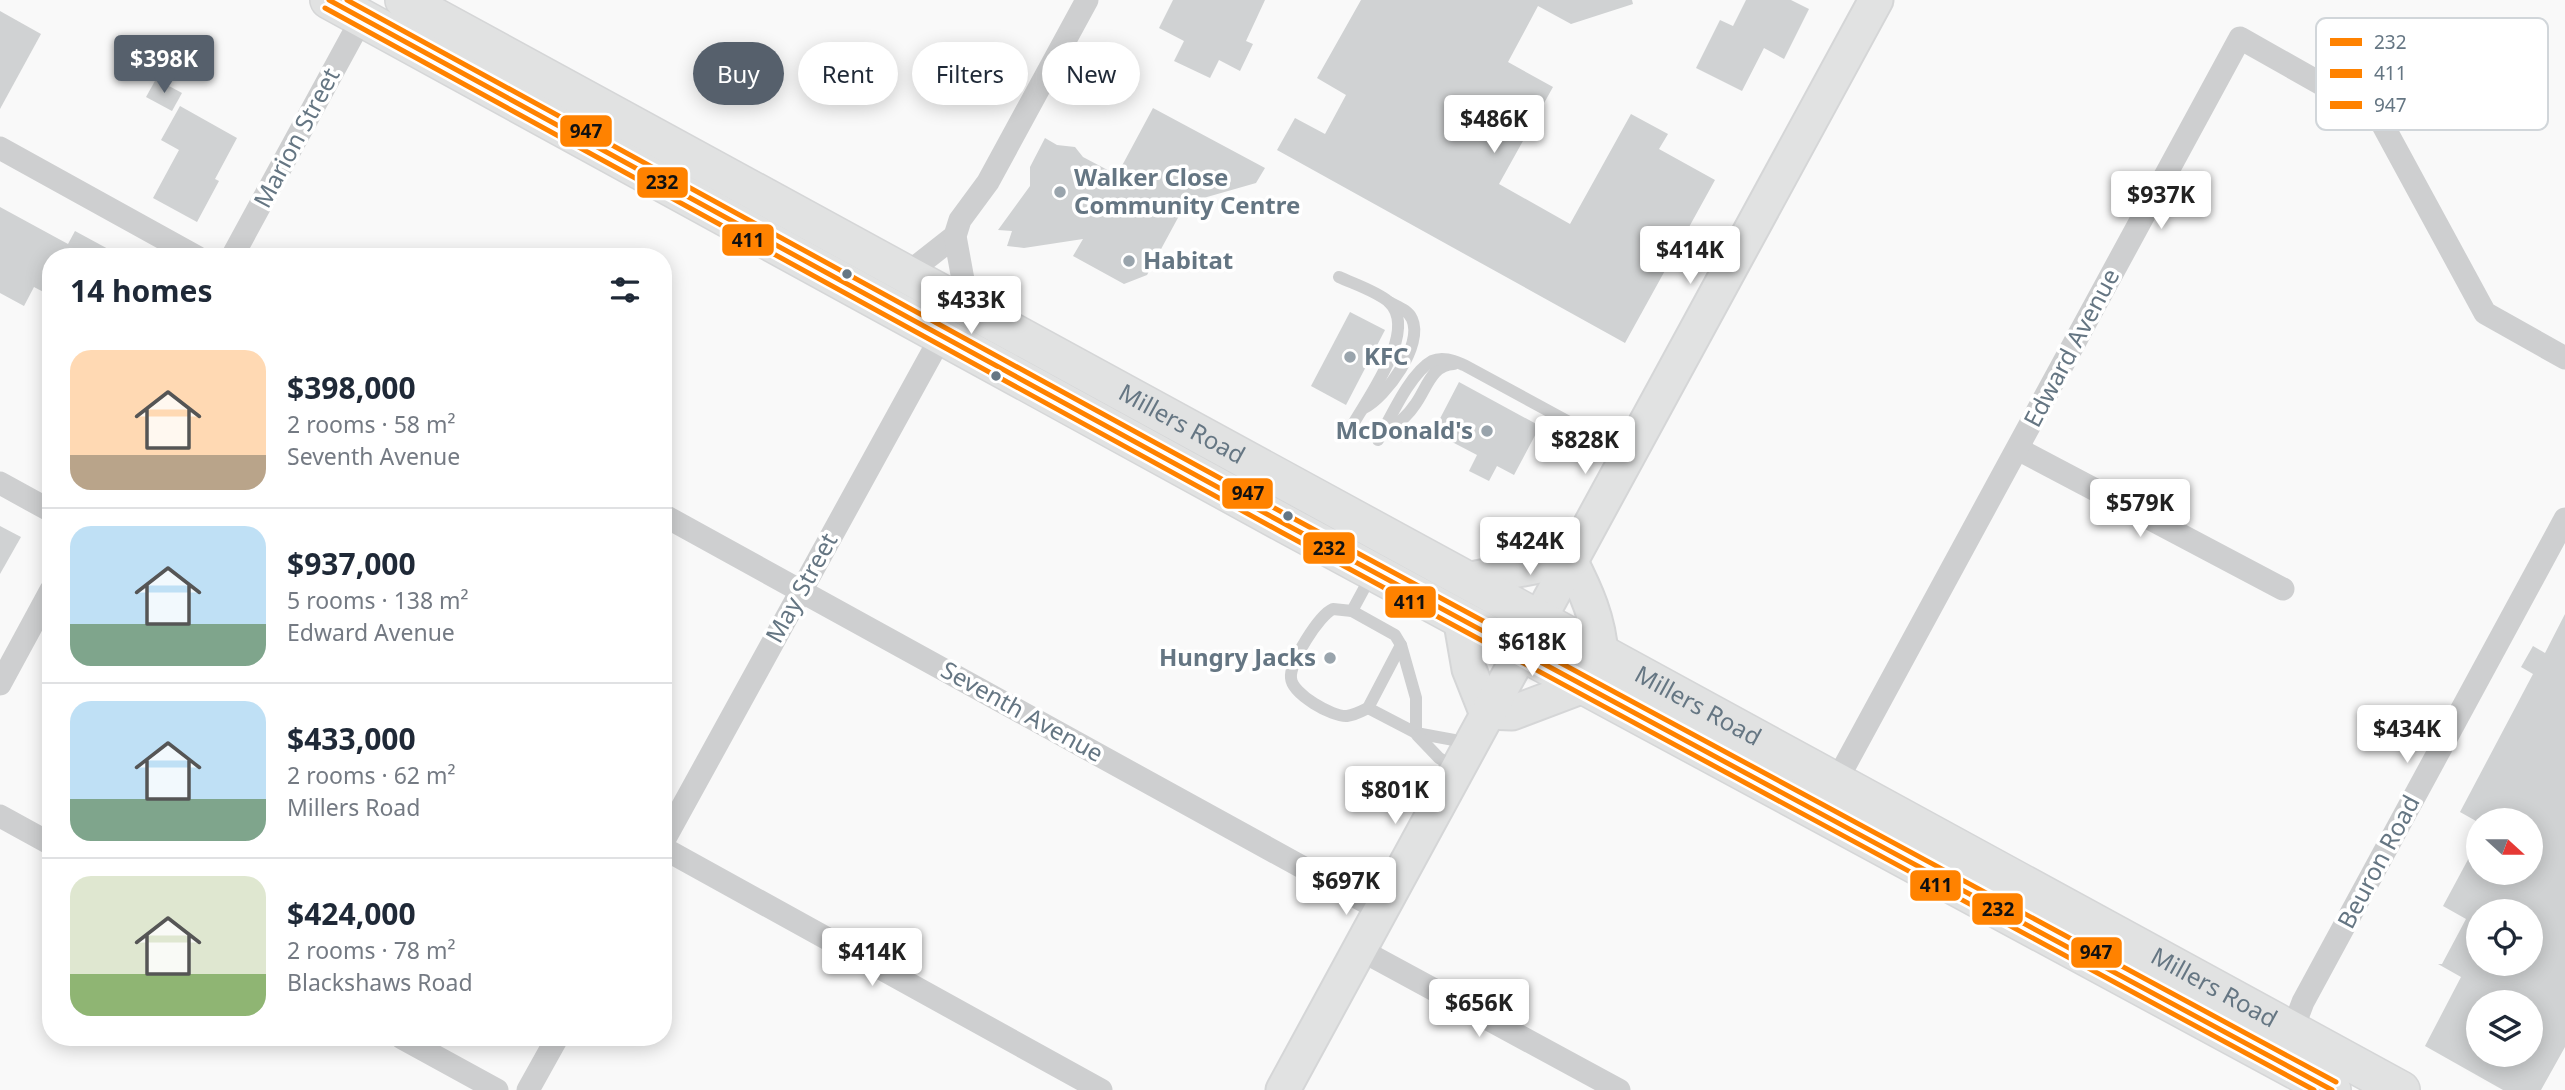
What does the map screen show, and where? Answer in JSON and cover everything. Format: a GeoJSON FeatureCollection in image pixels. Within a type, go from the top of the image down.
{"type":"FeatureCollection","features":[{"type":"Feature","properties":{"kind":"main road","name":"Millers Road"},"geometry":{"type":"LineString","coordinates":[[329,0],[1373,571],[1460,617],[1529,635]]}},
{"type":"Feature","properties":{"kind":"main road"},"geometry":{"type":"LineString","coordinates":[[1283,1090],[1486,712],[1876,0]]}},
{"type":"Feature","properties":{"kind":"main road","name":"Millers Road"},"geometry":{"type":"LineString","coordinates":[[409,1],[1466,580],[1529,635],[2334,1090]]}},
{"type":"Feature","properties":{"kind":"main road"},"geometry":{"type":"LineString","coordinates":[[1466,580],[1570,560]]}},
{"type":"Feature","properties":{"kind":"main road"},"geometry":{"type":"LineString","coordinates":[[1486,712],[1512,713],[1593,670],[1600,632],[1591,604],[1570,560]]}},
{"type":"Feature","properties":{"kind":"main road"},"geometry":{"type":"LineString","coordinates":[[1460,617],[1469,668],[1486,712]]}},
{"type":"Feature","properties":{"kind":"main road","name":"Millers Road"},"geometry":{"type":"LineString","coordinates":[[1593,670],[1837,780],[2401,1090]]}},
{"type":"Feature","properties":{"kind":"street"},"geometry":{"type":"LineString","coordinates":[[908,273],[955,236],[960,220],[988,182],[1087,0]]}},
{"type":"Feature","properties":{"kind":"street","name":"Marion Street"},"geometry":{"type":"LineString","coordinates":[[237,248],[362,18]]}},
{"type":"Feature","properties":{"kind":"street","name":"Edward Avenue"},"geometry":{"type":"LineString","coordinates":[[1837,780],[2240,38],[2316,81]]}},
{"type":"Feature","properties":{"kind":"street","name":"Edward Avenue"},"geometry":{"type":"LineString","coordinates":[[2386,130],[2485,313],[2565,358]]}},
{"type":"Feature","properties":{"kind":"street"},"geometry":{"type":"LineString","coordinates":[[0,148],[181,248]]}},
{"type":"Feature","properties":{"kind":"street","name":"May Street"},"geometry":{"type":"LineString","coordinates":[[672,825],[942,335],[957,301],[955,236]]}},
{"type":"Feature","properties":{"kind":"street"},"geometry":{"type":"LineString","coordinates":[[2018,449],[2283,589]]}},
{"type":"Feature","properties":{"kind":"street"},"geometry":{"type":"LineString","coordinates":[[0,483],[42,506]]}},
{"type":"Feature","properties":{"kind":"street","name":"Beuron Road"},"geometry":{"type":"LineString","coordinates":[[2292,1031],[2303,1002],[2565,519]]}},
{"type":"Feature","properties":{"kind":"street","name":"Seventh Avenue"},"geometry":{"type":"LineString","coordinates":[[672,520],[1380,910]]}},
{"type":"Feature","properties":{"kind":"street"},"geometry":{"type":"LineString","coordinates":[[0,684],[42,607]]}},
{"type":"Feature","properties":{"kind":"street"},"geometry":{"type":"LineString","coordinates":[[0,816],[42,839]]}},
{"type":"Feature","properties":{"kind":"street"},"geometry":{"type":"LineString","coordinates":[[672,853],[1101,1090]]}},
{"type":"Feature","properties":{"kind":"street"},"geometry":{"type":"LineString","coordinates":[[1359,949],[1619,1090]]}},
{"type":"Feature","properties":{"kind":"street"},"geometry":{"type":"LineString","coordinates":[[2292,1031],[2304,1055],[2334,1090]]}},
{"type":"Feature","properties":{"kind":"street"},"geometry":{"type":"LineString","coordinates":[[417,1046],[497,1090]]}},
{"type":"Feature","properties":{"kind":"street"},"geometry":{"type":"LineString","coordinates":[[528,1090],[553,1046]]}},
{"type":"Feature","properties":{"kind":"lane"},"geometry":{"type":"LineString","coordinates":[[1339,277],[1389,302],[1398,318],[1398,339],[1352,426]]}},
{"type":"Feature","properties":{"kind":"lane"},"geometry":{"type":"LineString","coordinates":[[1378,440],[1422,369],[1434,360],[1450,359],[1465,365],[1569,422]]}},
{"type":"Feature","properties":{"kind":"lane"},"geometry":{"type":"LineString","coordinates":[[1352,611],[1373,571]]}},
{"type":"Feature","properties":{"kind":"lane"},"geometry":{"type":"LineString","coordinates":[[1368,708],[1416,733],[1454,740],[1462,758],[1439,758],[1416,733],[1416,698],[1401,645],[1395,635],[1352,611],[1343,608],[1325,612],[1294,665],[1291,678],[1298,694],[1336,714],[1346,716],[1368,708],[1401,645]]}},
{"type":"Feature","properties":{"kind":"building"},"geometry":{"type":"Polygon","coordinates":[[[1173,0],[1265,0],[1246,41],[1253,44],[1240,71],[1219,60],[1210,78],[1174,61],[1184,41],[1159,28],[1173,0]]]}},
{"type":"Feature","properties":{"kind":"building"},"geometry":{"type":"Polygon","coordinates":[[[1361,0],[1632,0],[1633,4],[1571,24],[1538,6],[1508,62],[1553,87],[1499,184],[1570,224],[1631,114],[1668,134],[1659,149],[1715,180],[1625,343],[1277,150],[1295,118],[1325,134],[1346,95],[1317,78],[1361,0]]]}},
{"type":"Feature","properties":{"kind":"building"},"geometry":{"type":"Polygon","coordinates":[[[1746,0],[1791,0],[1809,9],[1784,59],[1764,48],[1742,91],[1696,68],[1720,20],[1733,26],[1746,0]]]}},
{"type":"Feature","properties":{"kind":"building"},"geometry":{"type":"Polygon","coordinates":[[[0,11],[41,34],[0,109],[0,11]]]}},
{"type":"Feature","properties":{"kind":"building"},"geometry":{"type":"Polygon","coordinates":[[[156,79],[182,93],[172,111],[146,97],[156,79]]]}},
{"type":"Feature","properties":{"kind":"building"},"geometry":{"type":"Polygon","coordinates":[[[180,106],[237,138],[215,179],[219,181],[197,222],[153,198],[179,150],[161,140],[180,106]]]}},
{"type":"Feature","properties":{"kind":"building"},"geometry":{"type":"Polygon","coordinates":[[[1153,108],[1265,168],[1256,183],[1186,203],[1147,275],[1124,284],[1073,256],[1083,239],[1024,248],[1007,246],[1012,231],[998,230],[1030,186],[1030,167],[1045,138],[1057,145],[1075,147],[1083,157],[1117,175],[1153,108]]]}},
{"type":"Feature","properties":{"kind":"building"},"geometry":{"type":"Polygon","coordinates":[[[0,207],[68,244],[75,231],[106,248],[42,248],[42,291],[34,287],[24,306],[0,293],[0,207]]]}},
{"type":"Feature","properties":{"kind":"building"},"geometry":{"type":"Polygon","coordinates":[[[1350,312],[1385,330],[1346,405],[1311,386],[1350,312]]]}},
{"type":"Feature","properties":{"kind":"building"},"geometry":{"type":"Polygon","coordinates":[[[1459,382],[1540,426],[1514,475],[1497,466],[1489,481],[1469,471],[1477,455],[1433,432],[1459,382]]]}},
{"type":"Feature","properties":{"kind":"building"},"geometry":{"type":"Polygon","coordinates":[[[0,526],[21,537],[0,574],[0,526]]]}},
{"type":"Feature","properties":{"kind":"building"},"geometry":{"type":"Polygon","coordinates":[[[2565,614],[2565,1047],[2541,1090],[2503,1090],[2425,1046],[2461,977],[2438,964],[2442,964],[2466,919],[2443,906],[2466,863],[2466,886],[2543,886],[2543,808],[2466,808],[2466,815],[2460,812],[2533,674],[2521,667],[2533,646],[2545,653],[2565,614]]]}},
{"type":"Feature","properties":{"kind":"transit line","name":"232"},"geometry":{"type":"LineString","coordinates":[[329,0],[1285,524],[2332,1090]]}},
{"type":"Feature","properties":{"kind":"transit line","name":"947"},"geometry":{"type":"LineString","coordinates":[[347,0],[1289,516],[2336,1082]]}},
{"type":"Feature","properties":{"kind":"transit line","name":"411"},"geometry":{"type":"LineString","coordinates":[[325,8],[1281,532],[2314,1090]]}},
{"type":"Feature","properties":{"kind":"place","name":"Walker Close Community Centre"},"geometry":{"type":"Point","coordinates":[1060,192]}},
{"type":"Feature","properties":{"kind":"place","name":"Habitat"},"geometry":{"type":"Point","coordinates":[1129,261]}},
{"type":"Feature","properties":{"kind":"place","name":"KFC"},"geometry":{"type":"Point","coordinates":[1350,357]}},
{"type":"Feature","properties":{"kind":"place","name":"McDonald's"},"geometry":{"type":"Point","coordinates":[1487,431]}},
{"type":"Feature","properties":{"kind":"place","name":"Hungry Jacks"},"geometry":{"type":"Point","coordinates":[1330,658]}}]}
